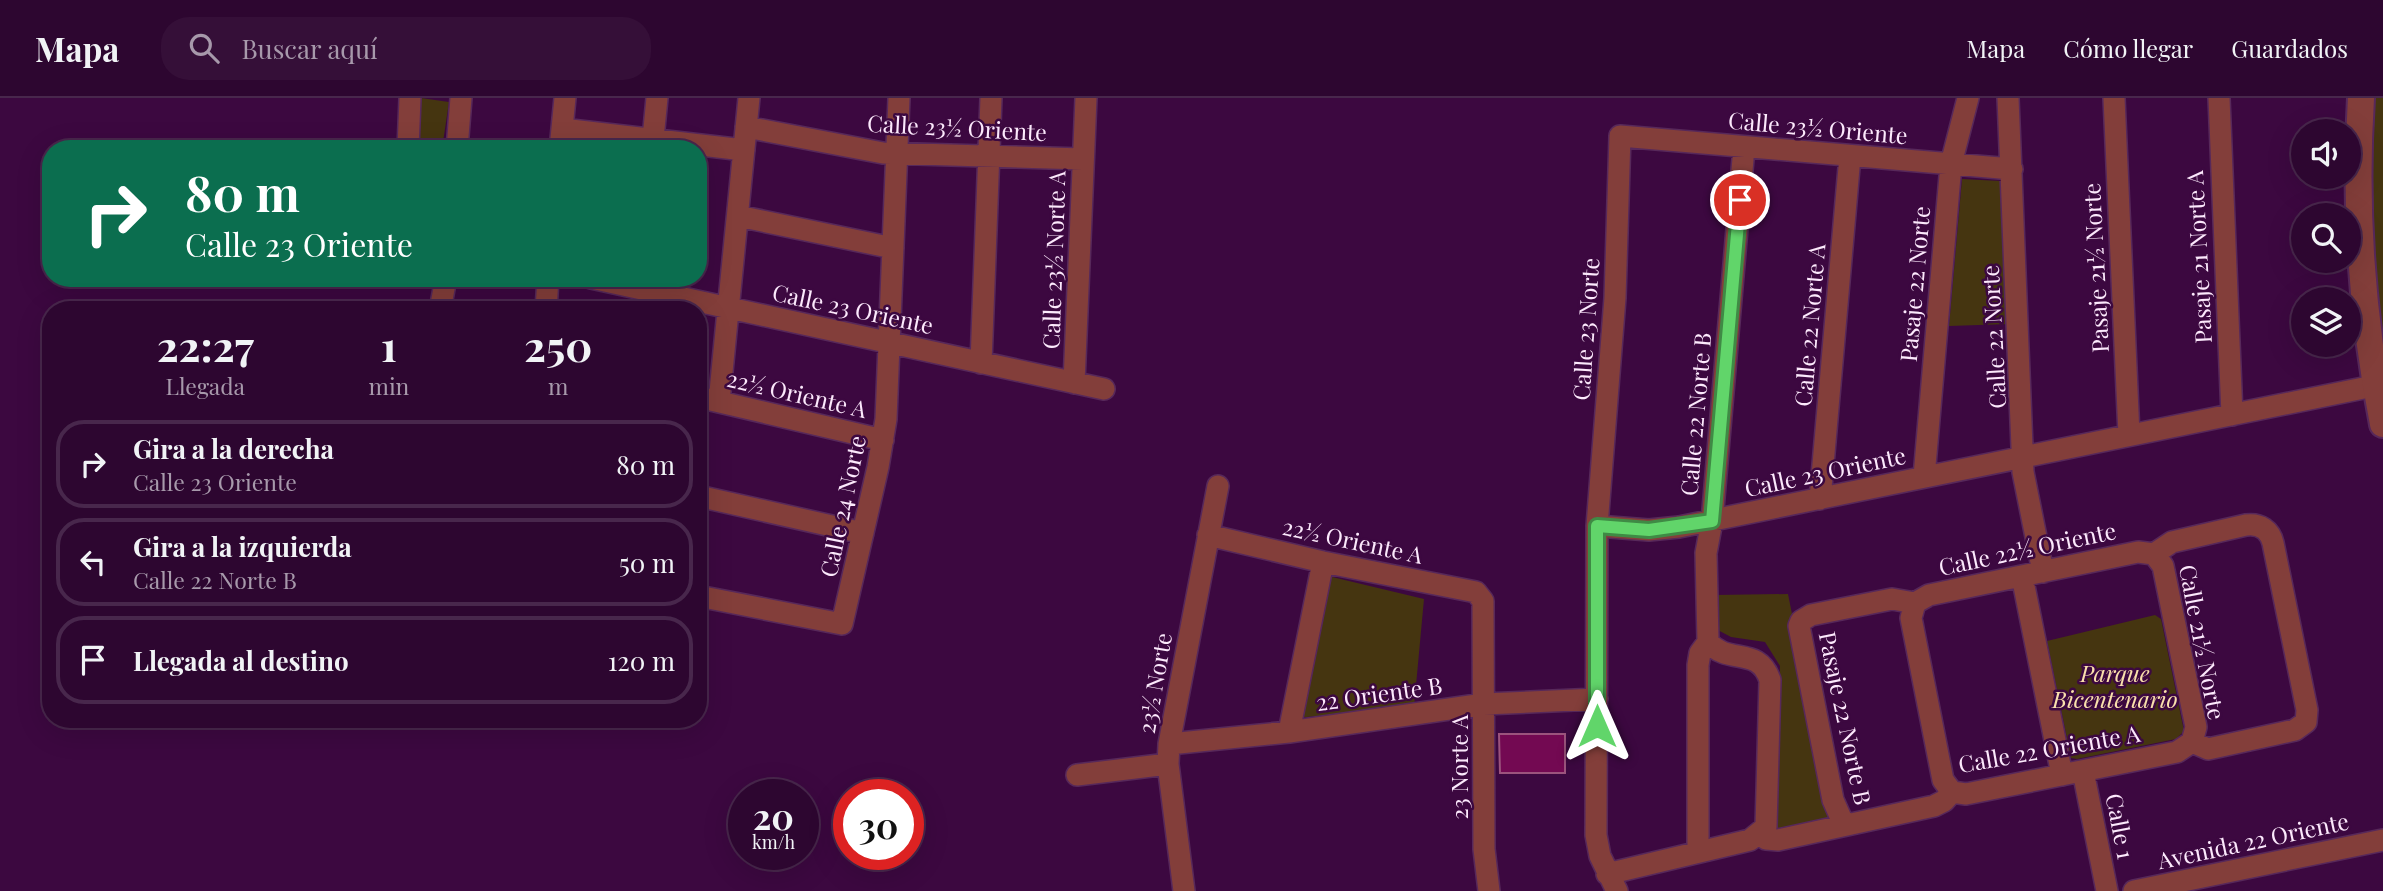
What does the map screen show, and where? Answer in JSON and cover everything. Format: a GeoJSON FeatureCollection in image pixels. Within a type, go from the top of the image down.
{"type":"FeatureCollection","features":[{"type":"Feature","properties":{"kind":"street"},"geometry":{"type":"LineString","coordinates":[[408,140],[410,98]]}},
{"type":"Feature","properties":{"kind":"street"},"geometry":{"type":"LineString","coordinates":[[458,140],[461,98]]}},
{"type":"Feature","properties":{"kind":"street"},"geometry":{"type":"LineString","coordinates":[[565,98],[561,139],[579,140]]}},
{"type":"Feature","properties":{"kind":"street"},"geometry":{"type":"LineString","coordinates":[[653,140],[657,98]]}},
{"type":"Feature","properties":{"kind":"street"},"geometry":{"type":"LineString","coordinates":[[709,400],[730,308],[749,98]]}},
{"type":"Feature","properties":{"kind":"street","name":"Calle 24 Norte"},"geometry":{"type":"LineString","coordinates":[[707,598],[842,624],[883,440],[888,397],[899,98]]}},
{"type":"Feature","properties":{"kind":"street"},"geometry":{"type":"LineString","coordinates":[[981,363],[991,98]]}},
{"type":"Feature","properties":{"kind":"street","name":"Calle 23½ Norte A"},"geometry":{"type":"LineString","coordinates":[[1074,383],[1086,98]]}},
{"type":"Feature","properties":{"kind":"street","name":"Pasaje 22 Norte"},"geometry":{"type":"LineString","coordinates":[[1924,477],[1951,164],[1968,98]]}},
{"type":"Feature","properties":{"kind":"street","name":"Calle 22 Norte"},"geometry":{"type":"LineString","coordinates":[[2008,98],[2023,472],[2032,574]]}},
{"type":"Feature","properties":{"kind":"street","name":"Pasaje 21½ Norte"},"geometry":{"type":"LineString","coordinates":[[2113,98],[2129,436]]}},
{"type":"Feature","properties":{"kind":"street","name":"Pasaje 21 Norte A"},"geometry":{"type":"LineString","coordinates":[[2219,98],[2232,415]]}},
{"type":"Feature","properties":{"kind":"street"},"geometry":{"type":"LineString","coordinates":[[2361,98],[2360,226],[2383,424]]}},
{"type":"Feature","properties":{"kind":"street","name":"Calle 23½ Oriente"},"geometry":{"type":"LineString","coordinates":[[746,127],[897,154],[1083,159]]}},
{"type":"Feature","properties":{"kind":"street","name":"Calle 23½ Oriente"},"geometry":{"type":"LineString","coordinates":[[1620,136],[2012,169]]}},
{"type":"Feature","properties":{"kind":"street","name":"Calle 23 Norte"},"geometry":{"type":"LineString","coordinates":[[1597,526],[1615,298],[1620,136]]}},
{"type":"Feature","properties":{"kind":"street","name":"Calle 22 Norte B"},"geometry":{"type":"LineString","coordinates":[[1698,852],[1698,664],[1700,653],[1708,642],[1706,553],[1712,521],[1744,147]]}},
{"type":"Feature","properties":{"kind":"street"},"geometry":{"type":"LineString","coordinates":[[707,148],[744,150]]}},
{"type":"Feature","properties":{"kind":"street","name":"Calle 22 Norte A"},"geometry":{"type":"LineString","coordinates":[[1821,499],[1850,156]]}},
{"type":"Feature","properties":{"kind":"street"},"geometry":{"type":"LineString","coordinates":[[738,216],[893,248]]}},
{"type":"Feature","properties":{"kind":"street","name":"Calle 23 Oriente"},"geometry":{"type":"LineString","coordinates":[[651,287],[704,301]]}},
{"type":"Feature","properties":{"kind":"street","name":"Calle 23 Oriente"},"geometry":{"type":"LineString","coordinates":[[707,302],[1104,389]]}},
{"type":"Feature","properties":{"kind":"street","name":"Calle 23 Oriente"},"geometry":{"type":"LineString","coordinates":[[1597,526],[1649,530],[1712,521],[2379,385]]}},
{"type":"Feature","properties":{"kind":"street","name":"22½ Oriente A"},"geometry":{"type":"LineString","coordinates":[[709,400],[883,440]]}},
{"type":"Feature","properties":{"kind":"street","name":"23½ Norte"},"geometry":{"type":"LineString","coordinates":[[1184,891],[1168,754],[1218,486]]}},
{"type":"Feature","properties":{"kind":"street"},"geometry":{"type":"LineString","coordinates":[[707,498],[863,533]]}},
{"type":"Feature","properties":{"kind":"street","name":"Calle 22½ Oriente"},"geometry":{"type":"LineString","coordinates":[[1801,621],[1811,615],[1892,599],[1915,603],[1929,595],[2144,551],[2154,554],[2172,542],[2246,525],[2263,527],[2273,543],[2308,710],[2306,722]]}},
{"type":"Feature","properties":{"kind":"street"},"geometry":{"type":"LineString","coordinates":[[1597,526],[1596,835],[1612,882],[1760,834],[1766,827],[1770,680],[1766,668],[1756,659],[1728,655],[1708,642]]}},
{"type":"Feature","properties":{"kind":"street","name":"22½ Oriente A"},"geometry":{"type":"LineString","coordinates":[[1208,535],[1323,562],[1476,592],[1483,601]]}},
{"type":"Feature","properties":{"kind":"street","name":"Calle 21½ Norte"},"geometry":{"type":"LineString","coordinates":[[2154,554],[2163,566],[2196,727],[2192,742]]}},
{"type":"Feature","properties":{"kind":"street"},"geometry":{"type":"LineString","coordinates":[[1289,732],[1323,562]]}},
{"type":"Feature","properties":{"kind":"street","name":"Calle 1"},"geometry":{"type":"LineString","coordinates":[[2032,574],[2072,773],[2107,891]]}},
{"type":"Feature","properties":{"kind":"street","name":"23 Norte A"},"geometry":{"type":"LineString","coordinates":[[1483,601],[1485,849],[1489,891]]}},
{"type":"Feature","properties":{"kind":"street"},"geometry":{"type":"LineString","coordinates":[[1915,603],[1911,618],[1943,780],[1952,792]]}},
{"type":"Feature","properties":{"kind":"street","name":"Pasaje 22 Norte B"},"geometry":{"type":"LineString","coordinates":[[1801,621],[1799,632],[1833,800],[1844,825]]}},
{"type":"Feature","properties":{"kind":"street","name":"22 Oriente B"},"geometry":{"type":"LineString","coordinates":[[1077,775],[1168,754],[1289,732],[1484,704],[1597,699]]}},
{"type":"Feature","properties":{"kind":"street","name":"Calle 22 Oriente A"},"geometry":{"type":"LineString","coordinates":[[1760,834],[1766,839],[1778,840],[1934,806],[1944,801],[1952,792],[1961,795],[2177,752],[2192,742],[2201,748],[2214,748],[2295,730],[2306,722]]}},
{"type":"Feature","properties":{"kind":"street","name":"Avenida 22 Oriente"},"geometry":{"type":"LineString","coordinates":[[2134,891],[2383,840]]}},
{"type":"Feature","properties":{"kind":"green space"},"geometry":{"type":"Polygon","coordinates":[[[421,98],[449,102],[443,140],[418,140],[421,98]]]}},
{"type":"Feature","properties":{"kind":"green space"},"geometry":{"type":"Polygon","coordinates":[[[2374,98],[2383,98],[2383,349],[2371,224],[2374,98]]]}},
{"type":"Feature","properties":{"kind":"green space"},"geometry":{"type":"Polygon","coordinates":[[[1962,179],[2001,181],[2009,324],[1949,326],[1962,179]]]}},
{"type":"Feature","properties":{"kind":"green space"},"geometry":{"type":"Polygon","coordinates":[[[1328,576],[1424,599],[1414,707],[1296,718],[1328,576]]]}},
{"type":"Feature","properties":{"kind":"green space"},"geometry":{"type":"Polygon","coordinates":[[[1788,594],[1833,819],[1775,832],[1780,666],[1765,642],[1731,637],[1712,627],[1714,595],[1788,594]]]}},
{"type":"Feature","properties":{"kind":"green space","name":"Parque Bicentenario"},"geometry":{"type":"Polygon","coordinates":[[[2155,615],[2161,619],[2184,731],[2176,739],[2071,758],[2047,641],[2155,615]]]}},
{"type":"Feature","properties":{"kind":"building"},"geometry":{"type":"Polygon","coordinates":[[[1499,734],[1565,734],[1565,773],[1500,773],[1499,734]]]}},
{"type":"Feature","properties":{"kind":"route"},"geometry":{"type":"LineString","coordinates":[[1597,726],[1597,526],[1649,530],[1712,521],[1740,200]]}}]}
